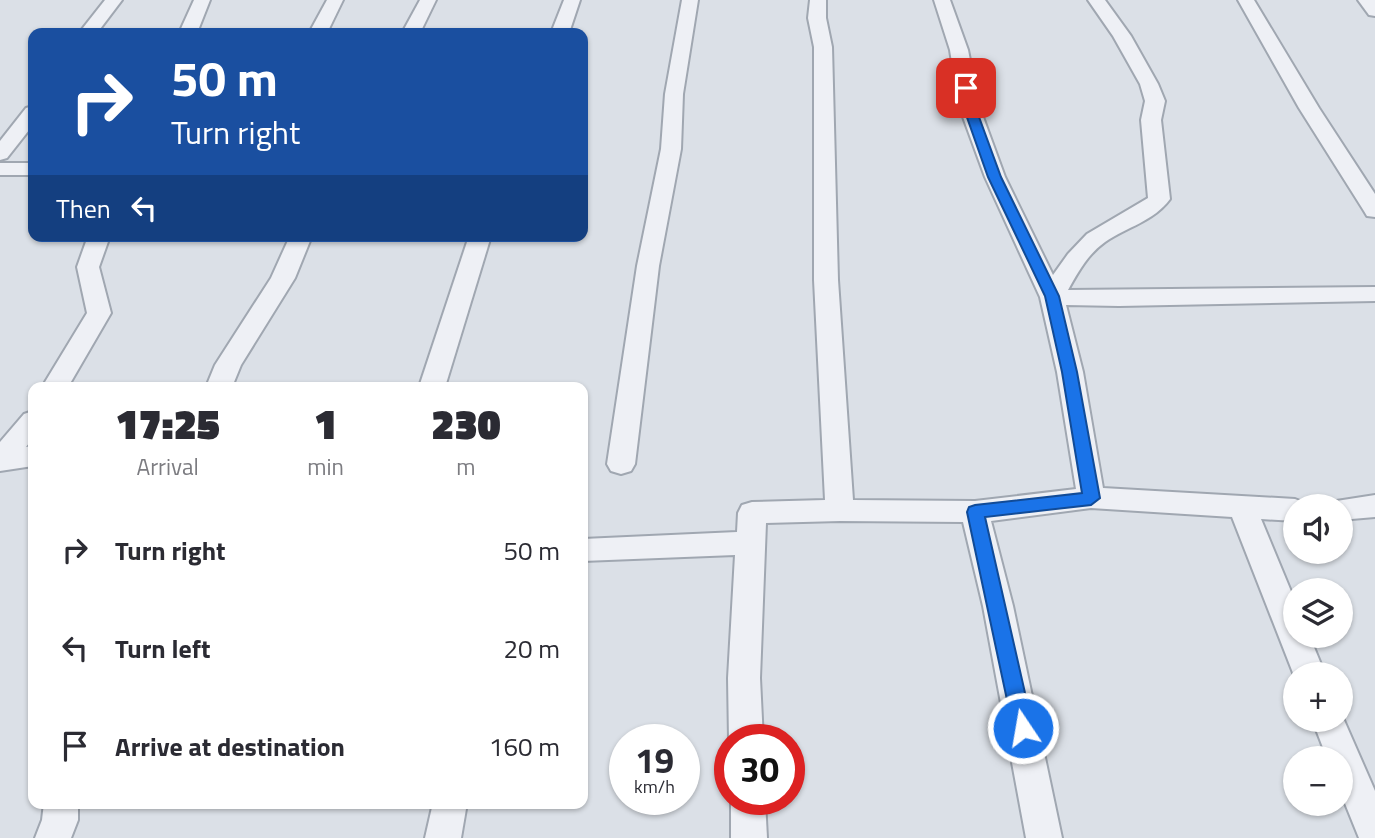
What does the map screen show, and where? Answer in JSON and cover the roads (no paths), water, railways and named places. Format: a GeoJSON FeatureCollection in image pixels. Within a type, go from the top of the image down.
{"type":"FeatureCollection","features":[{"type":"Feature","properties":{"kind":"street"},"geometry":{"type":"LineString","coordinates":[[92,28],[114,0]]}},
{"type":"Feature","properties":{"kind":"street"},"geometry":{"type":"LineString","coordinates":[[190,28],[202,0]]}},
{"type":"Feature","properties":{"kind":"street"},"geometry":{"type":"LineString","coordinates":[[321,28],[335,0]]}},
{"type":"Feature","properties":{"kind":"street"},"geometry":{"type":"LineString","coordinates":[[414,28],[428,0]]}},
{"type":"Feature","properties":{"kind":"street"},"geometry":{"type":"LineString","coordinates":[[562,28],[572,0]]}},
{"type":"Feature","properties":{"kind":"street"},"geometry":{"type":"LineString","coordinates":[[621,464],[638,326],[671,149],[674,94],[690,0]]}},
{"type":"Feature","properties":{"kind":"street"},"geometry":{"type":"LineString","coordinates":[[818,0],[817,18],[823,47],[826,280],[840,510]]}},
{"type":"Feature","properties":{"kind":"street"},"geometry":{"type":"LineString","coordinates":[[942,0],[959,50],[969,106],[995,177],[1052,296],[1070,372],[1091,498]]}},
{"type":"Feature","properties":{"kind":"street"},"geometry":{"type":"LineString","coordinates":[[1052,296],[1075,258],[1089,245],[1129,217],[1154,208],[1160,199],[1151,120],[1155,101],[1149,84],[1122,36],[1096,0]]}},
{"type":"Feature","properties":{"kind":"street"},"geometry":{"type":"LineString","coordinates":[[1246,0],[1316,120],[1375,211]]}},
{"type":"Feature","properties":{"kind":"street"},"geometry":{"type":"LineString","coordinates":[[1366,0],[1375,11]]}},
{"type":"Feature","properties":{"kind":"street"},"geometry":{"type":"LineString","coordinates":[[0,154],[28,119]]}},
{"type":"Feature","properties":{"kind":"street"},"geometry":{"type":"LineString","coordinates":[[0,169],[28,169]]}},
{"type":"Feature","properties":{"kind":"street"},"geometry":{"type":"LineString","coordinates":[[58,382],[99,313],[88,267],[97,242]]}},
{"type":"Feature","properties":{"kind":"street"},"geometry":{"type":"LineString","coordinates":[[221,382],[228,365],[283,278],[298,242]]}},
{"type":"Feature","properties":{"kind":"street"},"geometry":{"type":"LineString","coordinates":[[434,382],[478,242]]}},
{"type":"Feature","properties":{"kind":"street"},"geometry":{"type":"LineString","coordinates":[[1052,296],[1119,299],[1375,293]]}},
{"type":"Feature","properties":{"kind":"street"},"geometry":{"type":"LineString","coordinates":[[1,459],[28,426]]}},
{"type":"Feature","properties":{"kind":"street"},"geometry":{"type":"LineString","coordinates":[[1,459],[28,456]]}},
{"type":"Feature","properties":{"kind":"street"},"geometry":{"type":"LineString","coordinates":[[745,724],[744,678],[752,513],[840,510],[975,512],[1091,498],[1283,510]]}},
{"type":"Feature","properties":{"kind":"street"},"geometry":{"type":"LineString","coordinates":[[1353,508],[1375,506]]}},
{"type":"Feature","properties":{"kind":"street"},"geometry":{"type":"LineString","coordinates":[[1242,508],[1305,662]]}},
{"type":"Feature","properties":{"kind":"street"},"geometry":{"type":"LineString","coordinates":[[975,512],[998,606],[1044,838]]}},
{"type":"Feature","properties":{"kind":"street"},"geometry":{"type":"LineString","coordinates":[[588,550],[751,542]]}},
{"type":"Feature","properties":{"kind":"street"},"geometry":{"type":"LineString","coordinates":[[1333,732],[1375,834]]}},
{"type":"Feature","properties":{"kind":"street"},"geometry":{"type":"LineString","coordinates":[[53,838],[60,820],[61,809]]}},
{"type":"Feature","properties":{"kind":"street"},"geometry":{"type":"LineString","coordinates":[[443,838],[449,809]]}},
{"type":"Feature","properties":{"kind":"street"},"geometry":{"type":"LineString","coordinates":[[748,815],[749,838]]}}]}
